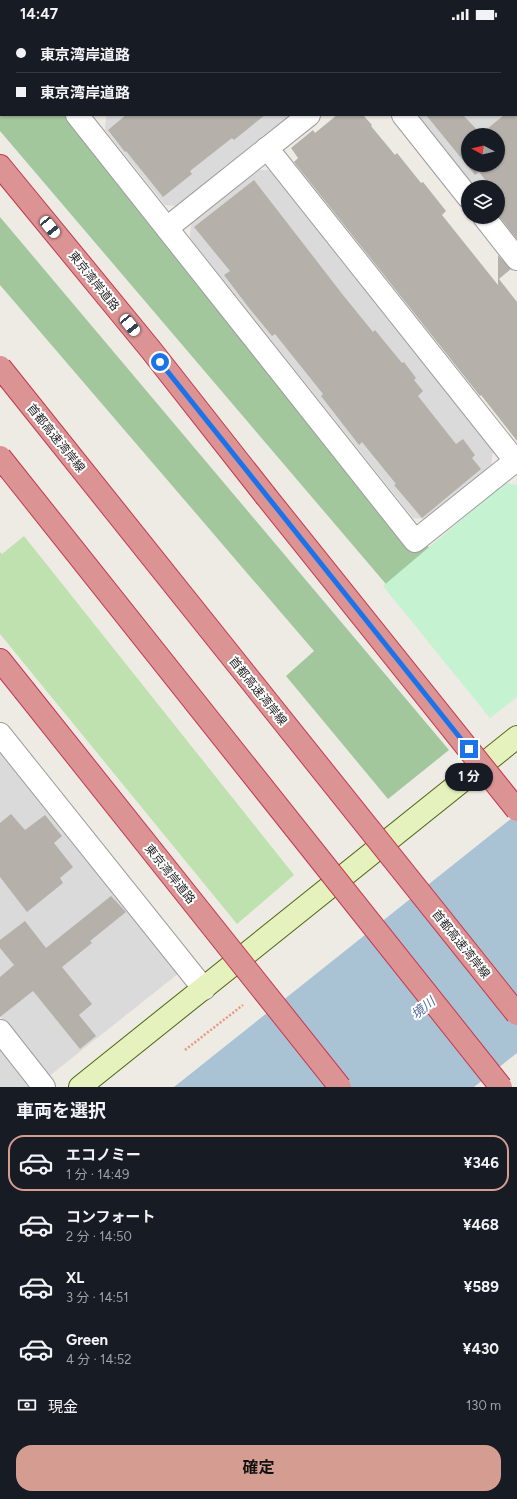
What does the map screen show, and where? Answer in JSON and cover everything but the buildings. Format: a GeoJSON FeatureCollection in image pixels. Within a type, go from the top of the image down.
{"type":"FeatureCollection","features":[{"type":"Feature","properties":{"kind":"highway","name":"東京湾岸道路"},"geometry":{"type":"LineString","coordinates":[[0,166],[150,350],[517,810]]}},
{"type":"Feature","properties":{"kind":"highway","name":"首都高速湾岸線"},"geometry":{"type":"LineString","coordinates":[[0,368],[517,1014]]}},
{"type":"Feature","properties":{"kind":"highway"},"geometry":{"type":"LineString","coordinates":[[0,457],[501,1087]]}},
{"type":"Feature","properties":{"kind":"highway","name":"東京湾岸道路"},"geometry":{"type":"LineString","coordinates":[[0,660],[340,1087]]}},
{"type":"Feature","properties":{"kind":"street"},"geometry":{"type":"LineString","coordinates":[[167,228],[308,116]]}},
{"type":"Feature","properties":{"kind":"street"},"geometry":{"type":"LineString","coordinates":[[404,116],[461,188]]}},
{"type":"Feature","properties":{"kind":"street"},"geometry":{"type":"LineString","coordinates":[[82,117],[167,228],[415,541],[516,462],[267,148]]}},
{"type":"Feature","properties":{"kind":"street"},"geometry":{"type":"LineString","coordinates":[[490,224],[517,259]]}},
{"type":"Feature","properties":{"kind":"street"},"geometry":{"type":"LineString","coordinates":[[0,734],[204,989]]}},
{"type":"Feature","properties":{"kind":"street"},"geometry":{"type":"LineString","coordinates":[[80,1087],[517,737]]}},
{"type":"Feature","properties":{"kind":"street"},"geometry":{"type":"LineString","coordinates":[[0,1031],[44,1087]]}},
{"type":"Feature","properties":{"kind":"path"},"geometry":{"type":"LineString","coordinates":[[185,1050],[243,1005]]}},
{"type":"Feature","properties":{"kind":"shaded area"},"geometry":{"type":"Polygon","coordinates":[[[291,116],[176,206],[165,205],[105,130],[106,117],[291,116]]]}},
{"type":"Feature","properties":{"kind":"shaded area"},"geometry":{"type":"Polygon","coordinates":[[[416,116],[517,116],[517,243],[502,224],[505,224],[505,180],[467,180],[416,116]]]}},
{"type":"Feature","properties":{"kind":"shaded area"},"geometry":{"type":"Polygon","coordinates":[[[257,170],[269,170],[493,451],[491,466],[426,519],[413,518],[190,238],[191,224],[257,170]]]}},
{"type":"Feature","properties":{"kind":"shaded area"},"geometry":{"type":"Polygon","coordinates":[[[0,749],[179,973],[48,1077],[0,1016],[0,749]]]}},
{"type":"Feature","properties":{"kind":"shaded area"},"geometry":{"type":"Polygon","coordinates":[[[0,1047],[32,1087],[0,1087],[0,1047]]]}},
{"type":"Feature","properties":{"kind":"green space"},"geometry":{"type":"Polygon","coordinates":[[[0,116],[76,116],[479,609],[489,705],[0,131],[0,116]]]}},
{"type":"Feature","properties":{"kind":"green space"},"geometry":{"type":"Polygon","coordinates":[[[0,217],[449,750],[388,799],[286,676],[314,651],[0,285],[0,217]]]}},
{"type":"Feature","properties":{"kind":"green space"},"geometry":{"type":"Polygon","coordinates":[[[505,483],[517,485],[517,697],[490,718],[383,586],[505,483]]]}},
{"type":"Feature","properties":{"kind":"green space"},"geometry":{"type":"Polygon","coordinates":[[[24,536],[294,875],[237,924],[0,634],[0,552],[2,554],[24,536]]]}},
{"type":"Feature","properties":{"kind":"water","name":"境川"},"geometry":{"type":"Polygon","coordinates":[[[517,814],[517,1053],[474,1087],[174,1087],[517,814]]]}},
{"type":"Feature","properties":{"kind":"route"},"geometry":{"type":"LineString","coordinates":[[160,362],[469,749]]}}]}
